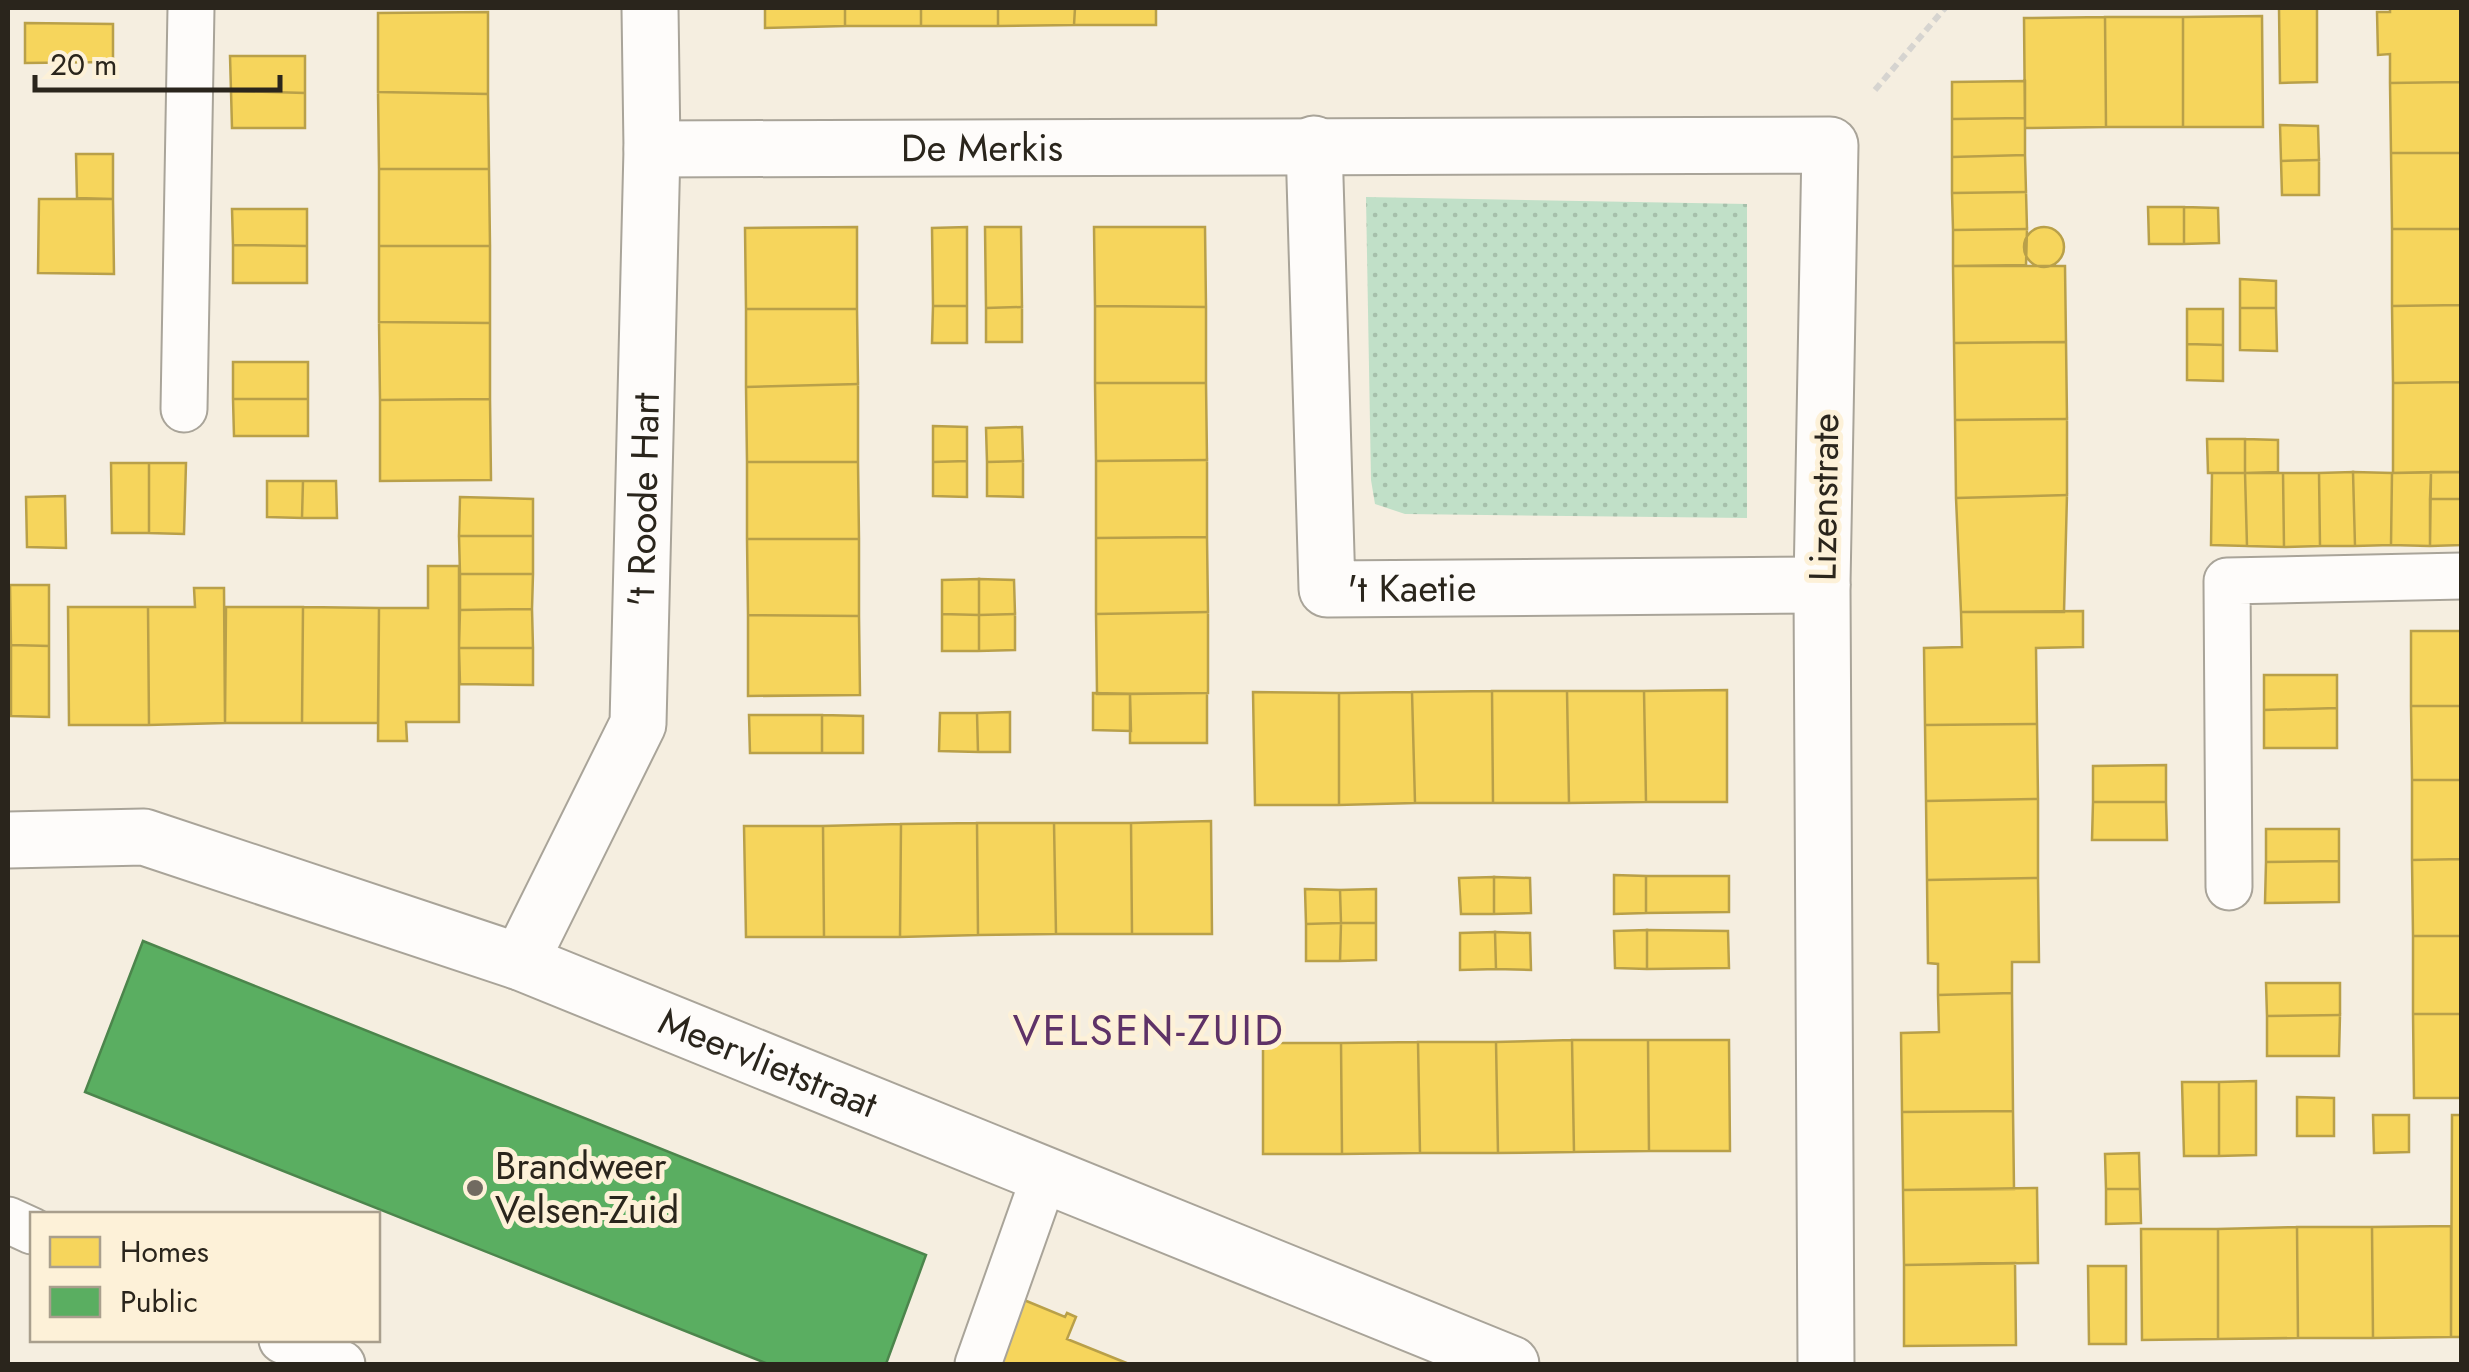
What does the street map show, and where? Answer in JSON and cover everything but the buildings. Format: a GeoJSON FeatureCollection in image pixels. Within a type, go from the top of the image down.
{"type":"FeatureCollection","features":[{"type":"Feature","properties":{"kind":"street","name":"'t Roode Hart"},"geometry":{"type":"LineString","coordinates":[[520,962],[638,724],[652,149],[650,8]]}},
{"type":"Feature","properties":{"kind":"street","name":"De Merkis"},"geometry":{"type":"LineString","coordinates":[[652,149],[1314,144]]}},
{"type":"Feature","properties":{"kind":"street"},"geometry":{"type":"LineString","coordinates":[[1314,144],[1830,145]]}},
{"type":"Feature","properties":{"kind":"street","name":"'t Kaetie"},"geometry":{"type":"LineString","coordinates":[[1314,144],[1327,590],[1822,585]]}},
{"type":"Feature","properties":{"kind":"street","name":"Lizenstrate"},"geometry":{"type":"LineString","coordinates":[[1826,1364],[1822,585],[1830,145]]}},
{"type":"Feature","properties":{"kind":"street","name":"Meervlietstraat"},"geometry":{"type":"LineString","coordinates":[[8,840],[144,837],[520,962],[1511,1364]]}},
{"type":"Feature","properties":{"kind":"lane"},"geometry":{"type":"LineString","coordinates":[[184,409],[191,8]]}},
{"type":"Feature","properties":{"kind":"lane"},"geometry":{"type":"LineString","coordinates":[[2228,887],[2227,580],[2462,576]]}},
{"type":"Feature","properties":{"kind":"lane"},"geometry":{"type":"LineString","coordinates":[[978,1364],[1045,1175]]}},
{"type":"Feature","properties":{"kind":"lane"},"geometry":{"type":"LineString","coordinates":[[287,1342],[342,1364]]}},
{"type":"Feature","properties":{"kind":"path"},"geometry":{"type":"LineString","coordinates":[[1830,145],[1945,8]]}},
{"type":"Feature","properties":{"kind":"green space"},"geometry":{"type":"Polygon","coordinates":[[[1366,197],[1747,204],[1747,518],[1405,514],[1375,504],[1371,480],[1366,197]]]}},
{"type":"Feature","properties":{"kind":"place","name":"Brandweer Velsen-Zuid"},"geometry":{"type":"Point","coordinates":[475,1188]}},
{"type":"Feature","properties":{"kind":"district","name":"VELSEN-ZUID"},"geometry":{"type":"Point","coordinates":[1149,1030]}}]}
